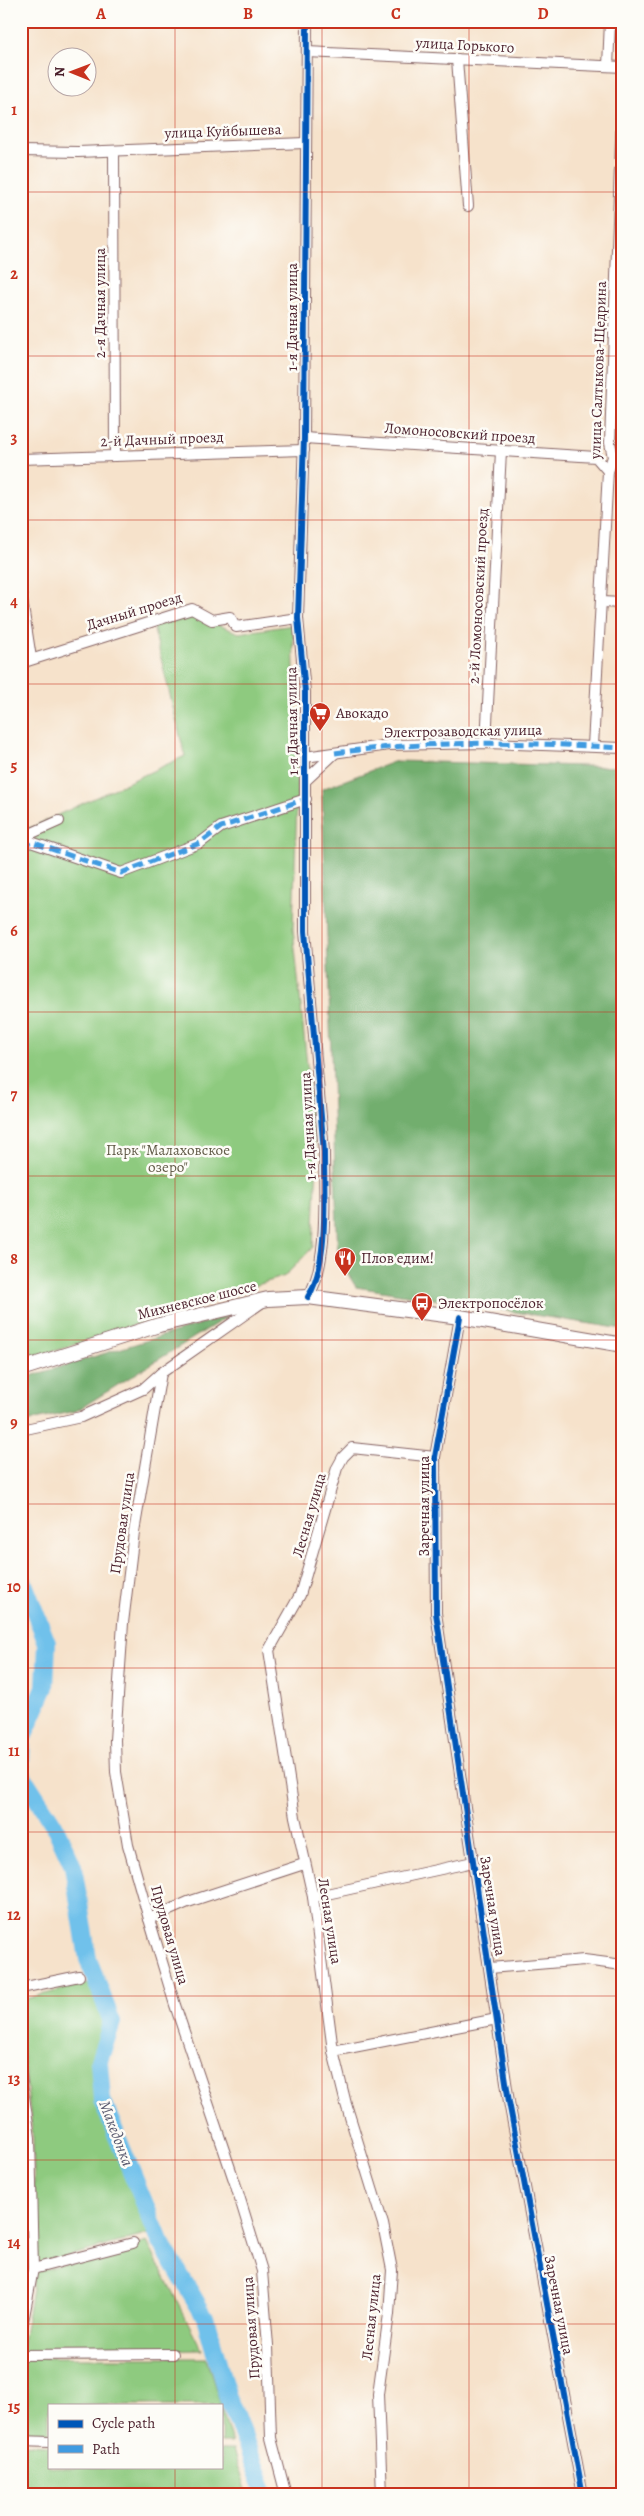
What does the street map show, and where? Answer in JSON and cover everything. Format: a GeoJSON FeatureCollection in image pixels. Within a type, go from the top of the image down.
{"type":"FeatureCollection","features":[{"type":"Feature","properties":{"kind":"main road","name":"Михневское шоссе"},"geometry":{"type":"LineString","coordinates":[[21,1369],[159,1325],[268,1298],[308,1297],[460,1317],[623,1345]]}},
{"type":"Feature","properties":{"kind":"street"},"geometry":{"type":"LineString","coordinates":[[305,142],[307,21]]}},
{"type":"Feature","properties":{"kind":"street"},"geometry":{"type":"LineString","coordinates":[[608,66],[610,21]]}},
{"type":"Feature","properties":{"kind":"street","name":"улица Горького"},"geometry":{"type":"LineString","coordinates":[[307,52],[623,67]]}},
{"type":"Feature","properties":{"kind":"street"},"geometry":{"type":"LineString","coordinates":[[457,59],[468,206]]}},
{"type":"Feature","properties":{"kind":"street","name":"улица Салтыкова-Щедрина"},"geometry":{"type":"LineString","coordinates":[[593,746],[608,471],[618,457],[610,443],[620,247],[623,84]]}},
{"type":"Feature","properties":{"kind":"street","name":"улица Куйбышева"},"geometry":{"type":"LineString","coordinates":[[21,152],[114,151],[305,142]]}},
{"type":"Feature","properties":{"kind":"street","name":"1-я Дачная улица"},"geometry":{"type":"LineString","coordinates":[[305,142],[304,450],[298,618],[305,692],[305,930],[324,1175],[322,1247],[314,1288],[308,1297]]}},
{"type":"Feature","properties":{"kind":"street","name":"2-я Дачная улица"},"geometry":{"type":"LineString","coordinates":[[114,151],[115,456]]}},
{"type":"Feature","properties":{"kind":"street","name":"Ломоносовский проезд"},"geometry":{"type":"LineString","coordinates":[[304,438],[596,457]]}},
{"type":"Feature","properties":{"kind":"street"},"geometry":{"type":"LineString","coordinates":[[608,471],[596,457],[610,443]]}},
{"type":"Feature","properties":{"kind":"street","name":"2-й Дачный проезд"},"geometry":{"type":"LineString","coordinates":[[21,459],[304,450]]}},
{"type":"Feature","properties":{"kind":"street","name":"2-й Ломоносовский проезд"},"geometry":{"type":"LineString","coordinates":[[486,743],[501,451]]}},
{"type":"Feature","properties":{"kind":"street"},"geometry":{"type":"LineString","coordinates":[[21,594],[31,658],[21,663]]}},
{"type":"Feature","properties":{"kind":"street"},"geometry":{"type":"LineString","coordinates":[[601,602],[623,603]]}},
{"type":"Feature","properties":{"kind":"street","name":"Дачный проезд"},"geometry":{"type":"LineString","coordinates":[[31,658],[192,609],[212,620],[230,617],[236,627],[298,618]]}},
{"type":"Feature","properties":{"kind":"street","name":"Электрозаводская улица"},"geometry":{"type":"LineString","coordinates":[[305,757],[389,745],[486,743],[623,748]]}},
{"type":"Feature","properties":{"kind":"street"},"geometry":{"type":"LineString","coordinates":[[305,781],[335,753]]}},
{"type":"Feature","properties":{"kind":"street"},"geometry":{"type":"LineString","coordinates":[[21,845],[31,842],[121,872],[200,843],[220,827],[306,799]]}},
{"type":"Feature","properties":{"kind":"street"},"geometry":{"type":"LineString","coordinates":[[21,838],[59,821]]}},
{"type":"Feature","properties":{"kind":"street"},"geometry":{"type":"LineString","coordinates":[[21,1430],[81,1417],[143,1389],[161,1373],[268,1298]]}},
{"type":"Feature","properties":{"kind":"street","name":"Заречная улица"},"geometry":{"type":"LineString","coordinates":[[460,1317],[435,1457],[436,1613],[509,2102],[583,2495]]}},
{"type":"Feature","properties":{"kind":"street","name":"Прудовая улица"},"geometry":{"type":"LineString","coordinates":[[161,1373],[133,1541],[123,1623],[115,1747],[116,1772],[125,1827],[149,1919],[175,2005],[236,2186],[262,2271],[268,2346],[271,2438],[286,2495]]}},
{"type":"Feature","properties":{"kind":"street","name":"Лесная улица"},"geometry":{"type":"LineString","coordinates":[[382,2495],[378,2394],[389,2314],[392,2270],[384,2224],[349,2113],[333,2051],[313,1897],[304,1864],[269,1650],[300,1594],[337,1468],[343,1457],[352,1448],[435,1457]]}},
{"type":"Feature","properties":{"kind":"street"},"geometry":{"type":"LineString","coordinates":[[313,1897],[473,1862]]}},
{"type":"Feature","properties":{"kind":"street"},"geometry":{"type":"LineString","coordinates":[[149,1919],[188,1902],[304,1864]]}},
{"type":"Feature","properties":{"kind":"street"},"geometry":{"type":"LineString","coordinates":[[490,1968],[584,1960],[623,1965]]}},
{"type":"Feature","properties":{"kind":"street"},"geometry":{"type":"LineString","coordinates":[[21,1988],[79,1976]]}},
{"type":"Feature","properties":{"kind":"street"},"geometry":{"type":"LineString","coordinates":[[333,2051],[497,2019]]}},
{"type":"Feature","properties":{"kind":"street"},"geometry":{"type":"LineString","coordinates":[[21,2076],[30,2138],[33,2269],[21,2332]]}},
{"type":"Feature","properties":{"kind":"street"},"geometry":{"type":"LineString","coordinates":[[33,2269],[133,2243]]}},
{"type":"Feature","properties":{"kind":"street"},"geometry":{"type":"LineString","coordinates":[[21,2355],[173,2354]]}},
{"type":"Feature","properties":{"kind":"street"},"geometry":{"type":"LineString","coordinates":[[21,2441],[48,2442]]}},
{"type":"Feature","properties":{"kind":"green space","name":"Парк \"Малаховское озеро\""},"geometry":{"type":"Polygon","coordinates":[[[190,614],[239,633],[293,625],[297,798],[293,929],[317,1162],[313,1247],[285,1276],[21,1362],[21,832],[185,756],[153,626],[190,614]]]}},
{"type":"Feature","properties":{"kind":"green space"},"geometry":{"type":"Polygon","coordinates":[[[396,761],[623,767],[623,1329],[356,1287],[338,1258],[322,789],[396,761]]]}},
{"type":"Feature","properties":{"kind":"green space"},"geometry":{"type":"Polygon","coordinates":[[[230,1315],[76,1411],[21,1423],[21,1379],[230,1315]]]}},
{"type":"Feature","properties":{"kind":"green space"},"geometry":{"type":"Polygon","coordinates":[[[93,1982],[109,2022],[96,2061],[98,2102],[149,2234],[36,2265],[33,2137],[21,2039],[21,2000],[93,1982]]]}},
{"type":"Feature","properties":{"kind":"green space"},"geometry":{"type":"Polygon","coordinates":[[[147,2242],[202,2350],[21,2353],[35,2272],[147,2242]]]}},
{"type":"Feature","properties":{"kind":"green space"},"geometry":{"type":"Polygon","coordinates":[[[21,2358],[206,2358],[221,2404],[48,2404],[48,2438],[21,2437],[21,2358]]]}},
{"type":"Feature","properties":{"kind":"green space"},"geometry":{"type":"Polygon","coordinates":[[[222,2410],[232,2443],[222,2443],[222,2410]]]}},
{"type":"Feature","properties":{"kind":"green space"},"geometry":{"type":"Polygon","coordinates":[[[21,2444],[48,2445],[48,2468],[222,2468],[222,2450],[233,2450],[248,2495],[21,2495],[21,2444]]]}},
{"type":"Feature","properties":{"kind":"waterway","name":"Македонка"},"geometry":{"type":"LineString","coordinates":[[21,1576],[47,1643],[45,1687],[22,1740],[21,1763]]}},
{"type":"Feature","properties":{"kind":"waterway","name":"Македонка"},"geometry":{"type":"LineString","coordinates":[[21,1765],[23,1777],[54,1825],[73,1866],[88,1959],[112,2022],[99,2061],[102,2100],[160,2241],[205,2317],[227,2395],[266,2495]]}},
{"type":"Feature","properties":{"kind":"marked path"},"geometry":{"type":"LineString","coordinates":[[335,753],[407,746],[479,743],[623,748]]}},
{"type":"Feature","properties":{"kind":"marked path"},"geometry":{"type":"LineString","coordinates":[[21,845],[31,842],[121,873],[200,843],[221,827],[306,799]]}},
{"type":"Feature","properties":{"kind":"cycle path"},"geometry":{"type":"LineString","coordinates":[[307,21],[304,438],[298,618],[305,692],[305,931],[324,1152],[324,1227],[322,1247],[315,1283],[308,1297]]}},
{"type":"Feature","properties":{"kind":"cycle path"},"geometry":{"type":"LineString","coordinates":[[460,1317],[435,1457],[436,1613],[509,2102],[583,2495]]}},
{"type":"Feature","properties":{"kind":"place","name":"Авокадо"},"geometry":{"type":"Point","coordinates":[320,732]}},
{"type":"Feature","properties":{"kind":"place","name":"Плов едим!"},"geometry":{"type":"Point","coordinates":[345,1277]}},
{"type":"Feature","properties":{"kind":"place","name":"Электропосёлок"},"geometry":{"type":"Point","coordinates":[422,1322]}}]}
